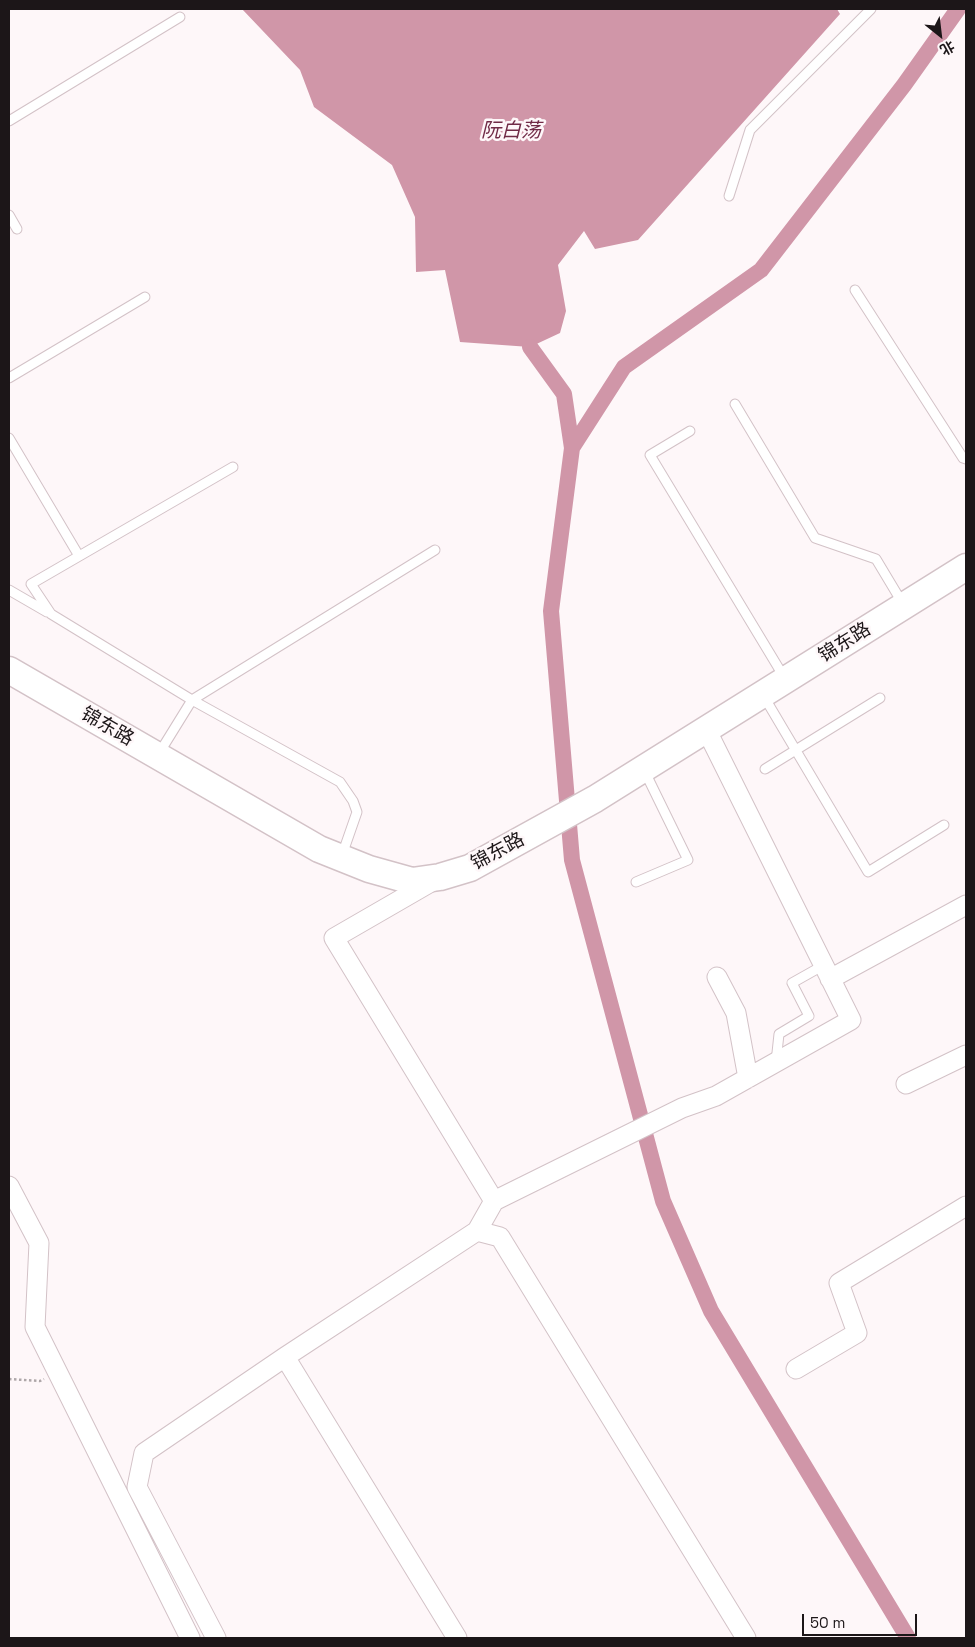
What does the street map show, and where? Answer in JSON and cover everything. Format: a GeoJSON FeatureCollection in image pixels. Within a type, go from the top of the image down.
{"type":"FeatureCollection","features":[{"type":"Feature","properties":{"kind":"main road","name":"锦东路"},"geometry":{"type":"LineString","coordinates":[[9,670],[319,849],[369,869],[412,880],[440,877],[470,868],[595,799],[905,606],[963,572]]}},
{"type":"Feature","properties":{"kind":"street"},"geometry":{"type":"LineString","coordinates":[[216,1638],[137,1487],[144,1453],[477,1231],[494,1201],[682,1108],[716,1096],[851,1020],[706,729]]}},
{"type":"Feature","properties":{"kind":"street"},"geometry":{"type":"LineString","coordinates":[[440,877],[334,938],[494,1201]]}},
{"type":"Feature","properties":{"kind":"street"},"geometry":{"type":"LineString","coordinates":[[827,972],[966,905]]}},
{"type":"Feature","properties":{"kind":"street"},"geometry":{"type":"LineString","coordinates":[[717,977],[736,1013],[748,1078]]}},
{"type":"Feature","properties":{"kind":"street"},"geometry":{"type":"LineString","coordinates":[[906,1084],[966,1055]]}},
{"type":"Feature","properties":{"kind":"street"},"geometry":{"type":"LineString","coordinates":[[9,1186],[39,1243],[35,1327],[190,1638]]}},
{"type":"Feature","properties":{"kind":"street"},"geometry":{"type":"LineString","coordinates":[[796,1369],[858,1333],[839,1283],[966,1206]]}},
{"type":"Feature","properties":{"kind":"street"},"geometry":{"type":"LineString","coordinates":[[477,1231],[500,1237],[746,1638]]}},
{"type":"Feature","properties":{"kind":"street"},"geometry":{"type":"LineString","coordinates":[[285,1358],[457,1638]]}},
{"type":"Feature","properties":{"kind":"lane"},"geometry":{"type":"LineString","coordinates":[[729,196],[750,130],[872,9]]}},
{"type":"Feature","properties":{"kind":"lane"},"geometry":{"type":"LineString","coordinates":[[9,121],[180,17]]}},
{"type":"Feature","properties":{"kind":"lane"},"geometry":{"type":"LineString","coordinates":[[9,215],[17,229]]}},
{"type":"Feature","properties":{"kind":"lane"},"geometry":{"type":"LineString","coordinates":[[855,290],[963,458],[966,459]]}},
{"type":"Feature","properties":{"kind":"lane"},"geometry":{"type":"LineString","coordinates":[[9,378],[145,297]]}},
{"type":"Feature","properties":{"kind":"lane"},"geometry":{"type":"LineString","coordinates":[[735,404],[815,538],[876,559],[905,606]]}},
{"type":"Feature","properties":{"kind":"lane"},"geometry":{"type":"LineString","coordinates":[[690,430],[650,455],[786,680]]}},
{"type":"Feature","properties":{"kind":"lane"},"geometry":{"type":"LineString","coordinates":[[9,438],[79,556]]}},
{"type":"Feature","properties":{"kind":"lane"},"geometry":{"type":"LineString","coordinates":[[51,614],[31,584],[233,467]]}},
{"type":"Feature","properties":{"kind":"lane"},"geometry":{"type":"LineString","coordinates":[[158,756],[192,700],[435,550]]}},
{"type":"Feature","properties":{"kind":"lane"},"geometry":{"type":"LineString","coordinates":[[9,590],[192,700],[340,782],[353,802],[356,812],[341,858]]}},
{"type":"Feature","properties":{"kind":"lane"},"geometry":{"type":"LineString","coordinates":[[763,695],[868,872],[944,825]]}},
{"type":"Feature","properties":{"kind":"lane"},"geometry":{"type":"LineString","coordinates":[[766,768],[880,698]]}},
{"type":"Feature","properties":{"kind":"lane"},"geometry":{"type":"LineString","coordinates":[[636,882],[688,860],[643,768]]}},
{"type":"Feature","properties":{"kind":"lane"},"geometry":{"type":"LineString","coordinates":[[776,1063],[778,1034],[809,1016],[792,983],[827,972]]}},
{"type":"Feature","properties":{"kind":"path"},"geometry":{"type":"LineString","coordinates":[[9,1379],[40,1382],[57,1373]]}},
{"type":"Feature","properties":{"kind":"water","name":"阮白荡"},"geometry":{"type":"Polygon","coordinates":[[[242,9],[837,9],[840,14],[638,240],[595,249],[584,231],[558,265],[566,311],[560,333],[530,347],[460,342],[445,270],[416,272],[415,217],[392,165],[314,107],[300,70],[242,9]]]}},
{"type":"Feature","properties":{"kind":"waterway"},"geometry":{"type":"LineString","coordinates":[[908,1638],[711,1311],[663,1201],[572,860],[551,611],[572,448],[624,367],[761,270],[904,85],[958,9]]}},
{"type":"Feature","properties":{"kind":"waterway"},"geometry":{"type":"LineString","coordinates":[[530,347],[564,394],[572,448]]}}]}
